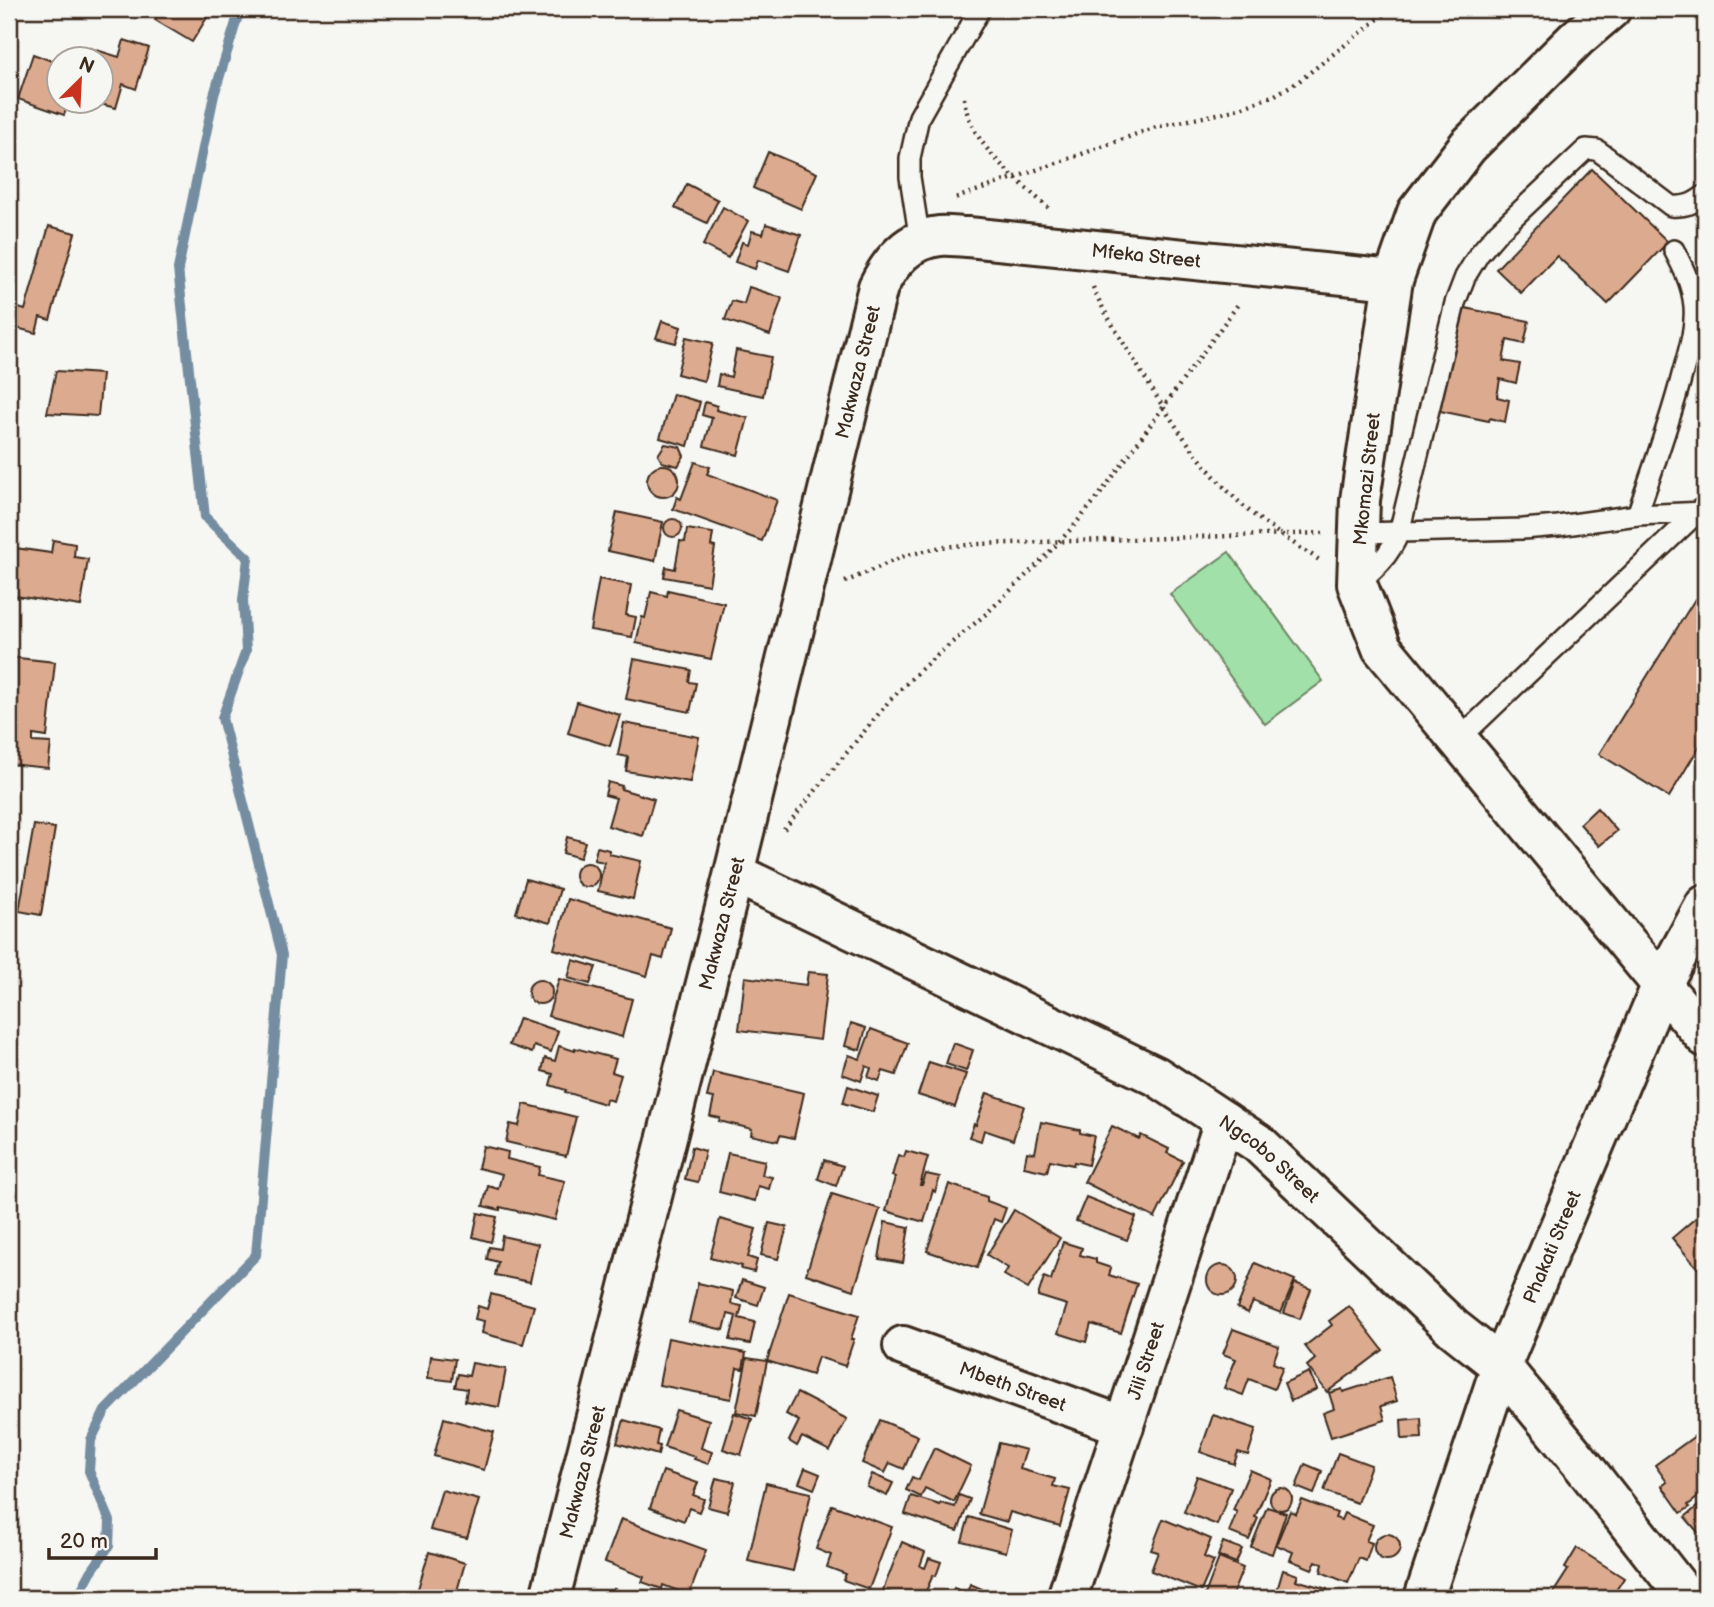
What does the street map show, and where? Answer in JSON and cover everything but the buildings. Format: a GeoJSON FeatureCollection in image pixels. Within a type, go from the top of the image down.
{"type":"FeatureCollection","features":[{"type":"Feature","properties":{"kind":"street","name":"Mkomazi Street"},"geometry":{"type":"LineString","coordinates":[[1611,9],[1577,38],[1468,146],[1417,212],[1393,280],[1360,500],[1357,584],[1382,648],[1705,1037]]}},
{"type":"Feature","properties":{"kind":"street","name":"Mfeka Street"},"geometry":{"type":"LineString","coordinates":[[913,235],[968,237],[1393,280]]}},
{"type":"Feature","properties":{"kind":"street","name":"Makwaza Street"},"geometry":{"type":"LineString","coordinates":[[550,1598],[739,876],[800,603],[878,287],[888,267],[913,235]]}},
{"type":"Feature","properties":{"kind":"street","name":"Ngcobo Street"},"geometry":{"type":"LineString","coordinates":[[739,876],[1156,1076],[1259,1144],[1453,1328],[1501,1366],[1687,1598]]}},
{"type":"Feature","properties":{"kind":"street","name":"Phakati Street"},"geometry":{"type":"LineString","coordinates":[[1424,1598],[1501,1366],[1662,984],[1705,905]]}},
{"type":"Feature","properties":{"kind":"street","name":"Jili Street"},"geometry":{"type":"LineString","coordinates":[[1068,1598],[1224,1121]]}},
{"type":"Feature","properties":{"kind":"street","name":"Mbeth Street"},"geometry":{"type":"LineString","coordinates":[[903,1346],[1124,1426]]}},
{"type":"Feature","properties":{"kind":"lane"},"geometry":{"type":"LineString","coordinates":[[913,235],[910,158],[919,117],[980,9]]}},
{"type":"Feature","properties":{"kind":"lane"},"geometry":{"type":"LineString","coordinates":[[1357,584],[1382,561],[1399,533],[1455,303],[1465,277],[1479,254],[1498,232],[1586,149],[1597,150],[1671,206],[1682,207],[1705,195]]}},
{"type":"Feature","properties":{"kind":"lane"},"geometry":{"type":"LineString","coordinates":[[1637,515],[1672,412],[1693,330],[1692,293],[1674,250]]}},
{"type":"Feature","properties":{"kind":"lane"},"geometry":{"type":"LineString","coordinates":[[1359,533],[1523,529],[1703,510]]}},
{"type":"Feature","properties":{"kind":"lane"},"geometry":{"type":"LineString","coordinates":[[1458,740],[1703,510]]}},
{"type":"Feature","properties":{"kind":"path"},"geometry":{"type":"LineString","coordinates":[[913,235],[1015,177],[1156,127],[1227,112],[1275,95],[1299,81],[1391,9]]}},
{"type":"Feature","properties":{"kind":"path"},"geometry":{"type":"LineString","coordinates":[[960,44],[964,105],[972,125],[983,144],[1076,238],[1097,296],[1163,408],[1213,475],[1236,500],[1281,534],[1357,584]]}},
{"type":"Feature","properties":{"kind":"path"},"geometry":{"type":"LineString","coordinates":[[739,876],[890,700],[922,667],[988,614],[1058,543],[1098,497],[1265,267]]}},
{"type":"Feature","properties":{"kind":"path"},"geometry":{"type":"LineString","coordinates":[[800,603],[867,571],[905,556],[941,547],[1359,533]]}},
{"type":"Feature","properties":{"kind":"green space"},"geometry":{"type":"Polygon","coordinates":[[[1229,552],[1323,681],[1265,724],[1170,594],[1229,552]]]}},
{"type":"Feature","properties":{"kind":"waterway"},"geometry":{"type":"LineString","coordinates":[[77,1598],[109,1546],[110,1521],[89,1471],[91,1440],[105,1411],[256,1255],[282,955],[222,718],[246,651],[243,600],[248,558],[205,517],[178,269],[214,95],[240,9]]}}]}
